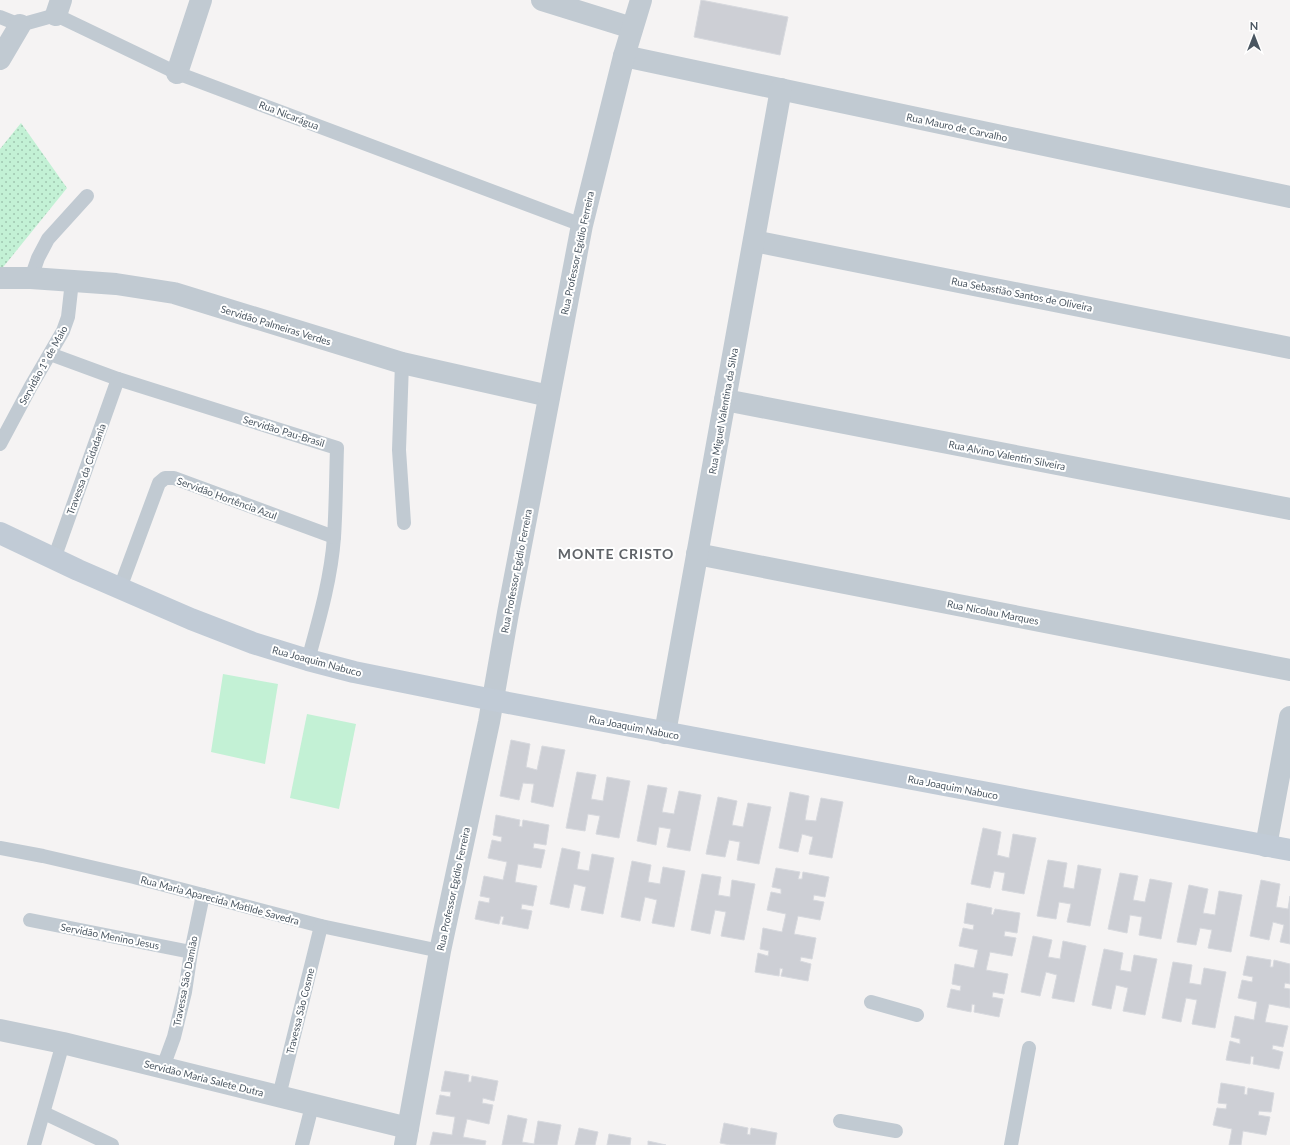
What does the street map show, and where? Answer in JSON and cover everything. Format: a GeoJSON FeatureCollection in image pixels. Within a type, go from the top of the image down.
{"type":"FeatureCollection","features":[{"type":"Feature","properties":{"kind":"main road","name":"Rua Joaquim Nabuco"},"geometry":{"type":"LineString","coordinates":[[0,533],[54,559],[191,619],[253,643],[354,672],[665,733],[1290,850]]}},
{"type":"Feature","properties":{"kind":"street"},"geometry":{"type":"LineString","coordinates":[[177,72],[201,0]]}},
{"type":"Feature","properties":{"kind":"street"},"geometry":{"type":"LineString","coordinates":[[542,0],[632,28]]}},
{"type":"Feature","properties":{"kind":"street","name":"Rua Professor Egídio Ferreira"},"geometry":{"type":"LineString","coordinates":[[406,1137],[440,951],[493,700],[508,613],[582,225],[624,56],[641,0]]}},
{"type":"Feature","properties":{"kind":"street"},"geometry":{"type":"LineString","coordinates":[[0,59],[20,25]]}},
{"type":"Feature","properties":{"kind":"street","name":"Rua Mauro de Carvalho"},"geometry":{"type":"LineString","coordinates":[[624,56],[1290,197]]}},
{"type":"Feature","properties":{"kind":"street","name":"Rua Miguel Valentina da Silva"},"geometry":{"type":"LineString","coordinates":[[665,733],[781,89]]}},
{"type":"Feature","properties":{"kind":"street","name":"Rua Sebastião Santos de Oliveira"},"geometry":{"type":"LineString","coordinates":[[754,241],[1290,348]]}},
{"type":"Feature","properties":{"kind":"street","name":"Servidão Palmeiras Verdes"},"geometry":{"type":"LineString","coordinates":[[0,278],[31,278],[116,284],[174,294],[402,363],[549,396]]}},
{"type":"Feature","properties":{"kind":"street","name":"Rua Alvino Valentin Silveira"},"geometry":{"type":"LineString","coordinates":[[725,400],[1290,509]]}},
{"type":"Feature","properties":{"kind":"street","name":"Rua Nicolau Marques"},"geometry":{"type":"LineString","coordinates":[[697,554],[1290,670]]}},
{"type":"Feature","properties":{"kind":"street"},"geometry":{"type":"LineString","coordinates":[[1266,846],[1290,717]]}},
{"type":"Feature","properties":{"kind":"street","name":"Servidão Maria Salete Dutra"},"geometry":{"type":"LineString","coordinates":[[0,1030],[63,1043],[279,1096],[406,1137]]}},
{"type":"Feature","properties":{"kind":"lane","name":"Rua Nicarágua"},"geometry":{"type":"LineString","coordinates":[[20,25],[59,8],[177,72],[582,225]]}},
{"type":"Feature","properties":{"kind":"lane"},"geometry":{"type":"LineString","coordinates":[[0,17],[20,25]]}},
{"type":"Feature","properties":{"kind":"lane"},"geometry":{"type":"LineString","coordinates":[[31,278],[38,258],[48,239],[87,196]]}},
{"type":"Feature","properties":{"kind":"lane","name":"Servidão 1º de Maio"},"geometry":{"type":"LineString","coordinates":[[0,444],[63,331],[68,317],[72,281]]}},
{"type":"Feature","properties":{"kind":"lane","name":"Servidão Pau-Brasil"},"geometry":{"type":"LineString","coordinates":[[50,354],[118,379],[337,448],[334,537],[326,593],[308,660]]}},
{"type":"Feature","properties":{"kind":"lane"},"geometry":{"type":"LineString","coordinates":[[402,363],[399,450],[404,523]]}},
{"type":"Feature","properties":{"kind":"lane","name":"Travessa da Cidadania"},"geometry":{"type":"LineString","coordinates":[[54,559],[118,379]]}},
{"type":"Feature","properties":{"kind":"lane","name":"Servidão Hortência Azul"},"geometry":{"type":"LineString","coordinates":[[120,588],[159,483],[165,478],[174,478],[334,537]]}},
{"type":"Feature","properties":{"kind":"lane","name":"Rua Maria Aparecida Matilde Savedra"},"geometry":{"type":"LineString","coordinates":[[0,848],[43,856],[111,872],[321,926],[440,951]]}},
{"type":"Feature","properties":{"kind":"lane","name":"Travessa São Damião"},"geometry":{"type":"LineString","coordinates":[[163,1067],[174,1037],[185,992],[191,952],[203,895]]}},
{"type":"Feature","properties":{"kind":"lane","name":"Servidão Menino Jesus"},"geometry":{"type":"LineString","coordinates":[[30,920],[191,952]]}},
{"type":"Feature","properties":{"kind":"lane","name":"Travessa São Cosme"},"geometry":{"type":"LineString","coordinates":[[279,1096],[321,926]]}},
{"type":"Feature","properties":{"kind":"lane"},"geometry":{"type":"LineString","coordinates":[[871,1002],[917,1015]]}},
{"type":"Feature","properties":{"kind":"lane"},"geometry":{"type":"LineString","coordinates":[[34,1145],[63,1043]]}},
{"type":"Feature","properties":{"kind":"lane"},"geometry":{"type":"LineString","coordinates":[[1011,1145],[1029,1048]]}},
{"type":"Feature","properties":{"kind":"lane"},"geometry":{"type":"LineString","coordinates":[[302,1145],[312,1106]]}},
{"type":"Feature","properties":{"kind":"lane"},"geometry":{"type":"LineString","coordinates":[[44,1113],[112,1145]]}},
{"type":"Feature","properties":{"kind":"lane"},"geometry":{"type":"LineString","coordinates":[[840,1121],[896,1131]]}},
{"type":"Feature","properties":{"kind":"green space"},"geometry":{"type":"Polygon","coordinates":[[[21,123],[67,188],[0,271],[0,149],[21,123]]]}},
{"type":"Feature","properties":{"kind":"green space"},"geometry":{"type":"Polygon","coordinates":[[[223,674],[278,684],[265,764],[211,752],[223,674]]]}},
{"type":"Feature","properties":{"kind":"green space"},"geometry":{"type":"Polygon","coordinates":[[[307,714],[356,724],[339,809],[290,798],[307,714]]]}},
{"type":"Feature","properties":{"kind":"building"},"geometry":{"type":"Polygon","coordinates":[[[701,0],[788,17],[780,55],[694,37],[701,0]]]}},
{"type":"Feature","properties":{"kind":"building"},"geometry":{"type":"Polygon","coordinates":[[[511,740],[530,744],[526,767],[537,770],[542,746],[565,750],[553,807],[531,802],[534,784],[523,783],[519,800],[500,796],[511,740]]]}},
{"type":"Feature","properties":{"kind":"building"},"geometry":{"type":"Polygon","coordinates":[[[577,772],[596,775],[591,799],[603,801],[607,777],[630,781],[619,838],[596,834],[600,816],[588,814],[585,831],[566,828],[577,772]]]}},
{"type":"Feature","properties":{"kind":"building"},"geometry":{"type":"Polygon","coordinates":[[[648,785],[667,788],[662,812],[674,814],[679,791],[701,795],[690,851],[667,847],[671,829],[659,827],[656,845],[637,841],[648,785]]]}},
{"type":"Feature","properties":{"kind":"building"},"geometry":{"type":"Polygon","coordinates":[[[790,792],[809,796],[805,820],[816,821],[821,798],[843,802],[832,858],[809,854],[813,837],[802,834],[798,852],[779,848],[790,792]]]}},
{"type":"Feature","properties":{"kind":"building"},"geometry":{"type":"Polygon","coordinates":[[[718,797],[737,801],[732,825],[743,827],[748,803],[771,807],[759,864],[737,860],[740,842],[729,840],[725,857],[706,854],[718,797]]]}},
{"type":"Feature","properties":{"kind":"building"},"geometry":{"type":"Polygon","coordinates":[[[496,815],[520,820],[519,826],[522,827],[523,820],[549,825],[546,845],[534,843],[533,848],[545,850],[541,868],[518,864],[515,882],[537,886],[533,906],[522,904],[521,909],[532,911],[528,929],[502,924],[504,917],[501,916],[499,924],[475,919],[479,901],[489,903],[490,898],[480,896],[484,876],[503,880],[507,862],[488,858],[492,840],[501,842],[502,837],[493,835],[496,815]]]}},
{"type":"Feature","properties":{"kind":"building"},"geometry":{"type":"Polygon","coordinates":[[[983,828],[1001,832],[997,855],[1009,858],[1013,834],[1036,838],[1024,894],[1002,890],[1005,873],[994,871],[990,888],[971,884],[983,828]]]}},
{"type":"Feature","properties":{"kind":"building"},"geometry":{"type":"Polygon","coordinates":[[[562,848],[580,852],[577,869],[589,871],[592,854],[614,858],[603,914],[581,910],[586,887],[574,884],[569,908],[550,904],[562,848]]]}},
{"type":"Feature","properties":{"kind":"building"},"geometry":{"type":"Polygon","coordinates":[[[1048,860],[1067,863],[1063,887],[1074,889],[1078,865],[1101,869],[1090,926],[1067,922],[1071,904],[1059,902],[1056,919],[1037,916],[1048,860]]]}},
{"type":"Feature","properties":{"kind":"building"},"geometry":{"type":"Polygon","coordinates":[[[632,861],[651,865],[648,882],[660,884],[663,867],[685,871],[674,927],[652,923],[657,900],[645,897],[640,921],[621,917],[632,861]]]}},
{"type":"Feature","properties":{"kind":"building"},"geometry":{"type":"Polygon","coordinates":[[[776,868],[800,872],[798,879],[802,879],[803,872],[829,877],[825,897],[814,895],[813,900],[824,902],[820,920],[798,916],[794,934],[816,938],[812,959],[801,957],[800,961],[811,964],[808,981],[781,976],[783,969],[780,968],[779,976],[755,972],[758,953],[768,956],[769,951],[760,949],[763,928],[782,932],[786,914],[767,910],[771,892],[781,894],[781,889],[772,887],[776,868]]]}},
{"type":"Feature","properties":{"kind":"building"},"geometry":{"type":"Polygon","coordinates":[[[1120,873],[1138,876],[1133,900],[1145,902],[1150,879],[1172,883],[1161,939],[1139,935],[1142,917],[1130,915],[1127,933],[1108,929],[1120,873]]]}},
{"type":"Feature","properties":{"kind":"building"},"geometry":{"type":"Polygon","coordinates":[[[702,874],[721,877],[718,895],[730,897],[732,880],[755,884],[744,940],[721,936],[726,912],[715,910],[710,934],[691,930],[702,874]]]}},
{"type":"Feature","properties":{"kind":"building"},"geometry":{"type":"Polygon","coordinates":[[[1261,880],[1280,884],[1276,907],[1288,909],[1290,896],[1290,944],[1280,942],[1284,925],[1273,922],[1269,940],[1250,936],[1261,880]]]}},
{"type":"Feature","properties":{"kind":"building"},"geometry":{"type":"Polygon","coordinates":[[[1189,885],[1208,889],[1203,913],[1215,915],[1219,891],[1242,895],[1231,952],[1208,948],[1212,930],[1200,928],[1196,945],[1177,942],[1189,885]]]}},
{"type":"Feature","properties":{"kind":"building"},"geometry":{"type":"Polygon","coordinates":[[[967,903],[992,908],[991,914],[993,915],[995,909],[1020,913],[1017,933],[1005,931],[1004,936],[1016,938],[1012,956],[990,952],[986,970],[1008,974],[1004,994],[993,992],[992,997],[1003,999],[999,1017],[974,1012],[975,1005],[972,1004],[971,1012],[947,1007],[951,989],[960,991],[961,986],[952,984],[955,964],[974,968],[978,950],[959,946],[963,928],[973,930],[974,925],[964,923],[967,903]]]}},
{"type":"Feature","properties":{"kind":"building"},"geometry":{"type":"Polygon","coordinates":[[[1033,936],[1052,940],[1048,957],[1060,959],[1063,941],[1086,946],[1074,1002],[1052,998],[1057,975],[1046,972],[1040,996],[1021,992],[1033,936]]]}},
{"type":"Feature","properties":{"kind":"building"},"geometry":{"type":"Polygon","coordinates":[[[1104,949],[1123,953],[1120,970],[1131,972],[1134,955],[1157,959],[1145,1015],[1123,1011],[1128,988],[1116,985],[1111,1009],[1092,1005],[1104,949]]]}},
{"type":"Feature","properties":{"kind":"building"},"geometry":{"type":"Polygon","coordinates":[[[1247,956],[1271,960],[1270,967],[1273,967],[1274,960],[1290,964],[1290,984],[1285,983],[1284,988],[1290,989],[1290,1008],[1269,1004],[1265,1022],[1288,1026],[1283,1047],[1273,1045],[1272,1049],[1283,1052],[1279,1069],[1253,1064],[1254,1057],[1251,1056],[1250,1064],[1226,1060],[1230,1041],[1240,1044],[1240,1039],[1231,1037],[1235,1016],[1254,1020],[1257,1002],[1238,998],[1242,980],[1252,982],[1253,977],[1243,975],[1247,956]]]}},
{"type":"Feature","properties":{"kind":"building"},"geometry":{"type":"Polygon","coordinates":[[[1173,962],[1192,965],[1189,983],[1201,985],[1204,968],[1226,972],[1215,1028],[1192,1024],[1197,1000],[1186,998],[1181,1022],[1162,1018],[1173,962]]]}},
{"type":"Feature","properties":{"kind":"building"},"geometry":{"type":"Polygon","coordinates":[[[445,1071],[469,1075],[468,1082],[471,1082],[472,1076],[498,1081],[494,1101],[483,1098],[482,1103],[493,1105],[489,1124],[467,1119],[463,1137],[486,1141],[485,1145],[430,1145],[433,1132],[452,1135],[455,1117],[436,1114],[440,1095],[450,1097],[451,1092],[441,1091],[445,1071]]]}},
{"type":"Feature","properties":{"kind":"building"},"geometry":{"type":"Polygon","coordinates":[[[1221,1083],[1245,1087],[1244,1094],[1247,1095],[1248,1088],[1274,1093],[1271,1112],[1259,1111],[1258,1115],[1270,1117],[1266,1135],[1243,1131],[1241,1145],[1229,1145],[1232,1129],[1213,1125],[1217,1108],[1226,1109],[1227,1104],[1218,1103],[1221,1083]]]}},
{"type":"Feature","properties":{"kind":"building"},"geometry":{"type":"Polygon","coordinates":[[[508,1115],[527,1119],[522,1142],[534,1144],[538,1121],[561,1125],[557,1145],[502,1145],[508,1115]]]}},
{"type":"Feature","properties":{"kind":"building"},"geometry":{"type":"Polygon","coordinates":[[[724,1123],[748,1128],[747,1134],[750,1135],[751,1128],[777,1133],[775,1145],[730,1145],[720,1143],[724,1123]]]}},
{"type":"Feature","properties":{"kind":"building"},"geometry":{"type":"Polygon","coordinates":[[[579,1128],[598,1132],[595,1145],[575,1145],[579,1128]]]}},
{"type":"Feature","properties":{"kind":"building"},"geometry":{"type":"Polygon","coordinates":[[[609,1134],[631,1138],[630,1145],[607,1145],[609,1134]]]}},
{"type":"Feature","properties":{"kind":"building"},"geometry":{"type":"Polygon","coordinates":[[[648,1141],[666,1145],[648,1145],[648,1141]]]}},
{"type":"Feature","properties":{"kind":"district","name":"MONTE CRISTO"},"geometry":{"type":"Point","coordinates":[616,553]}}]}
